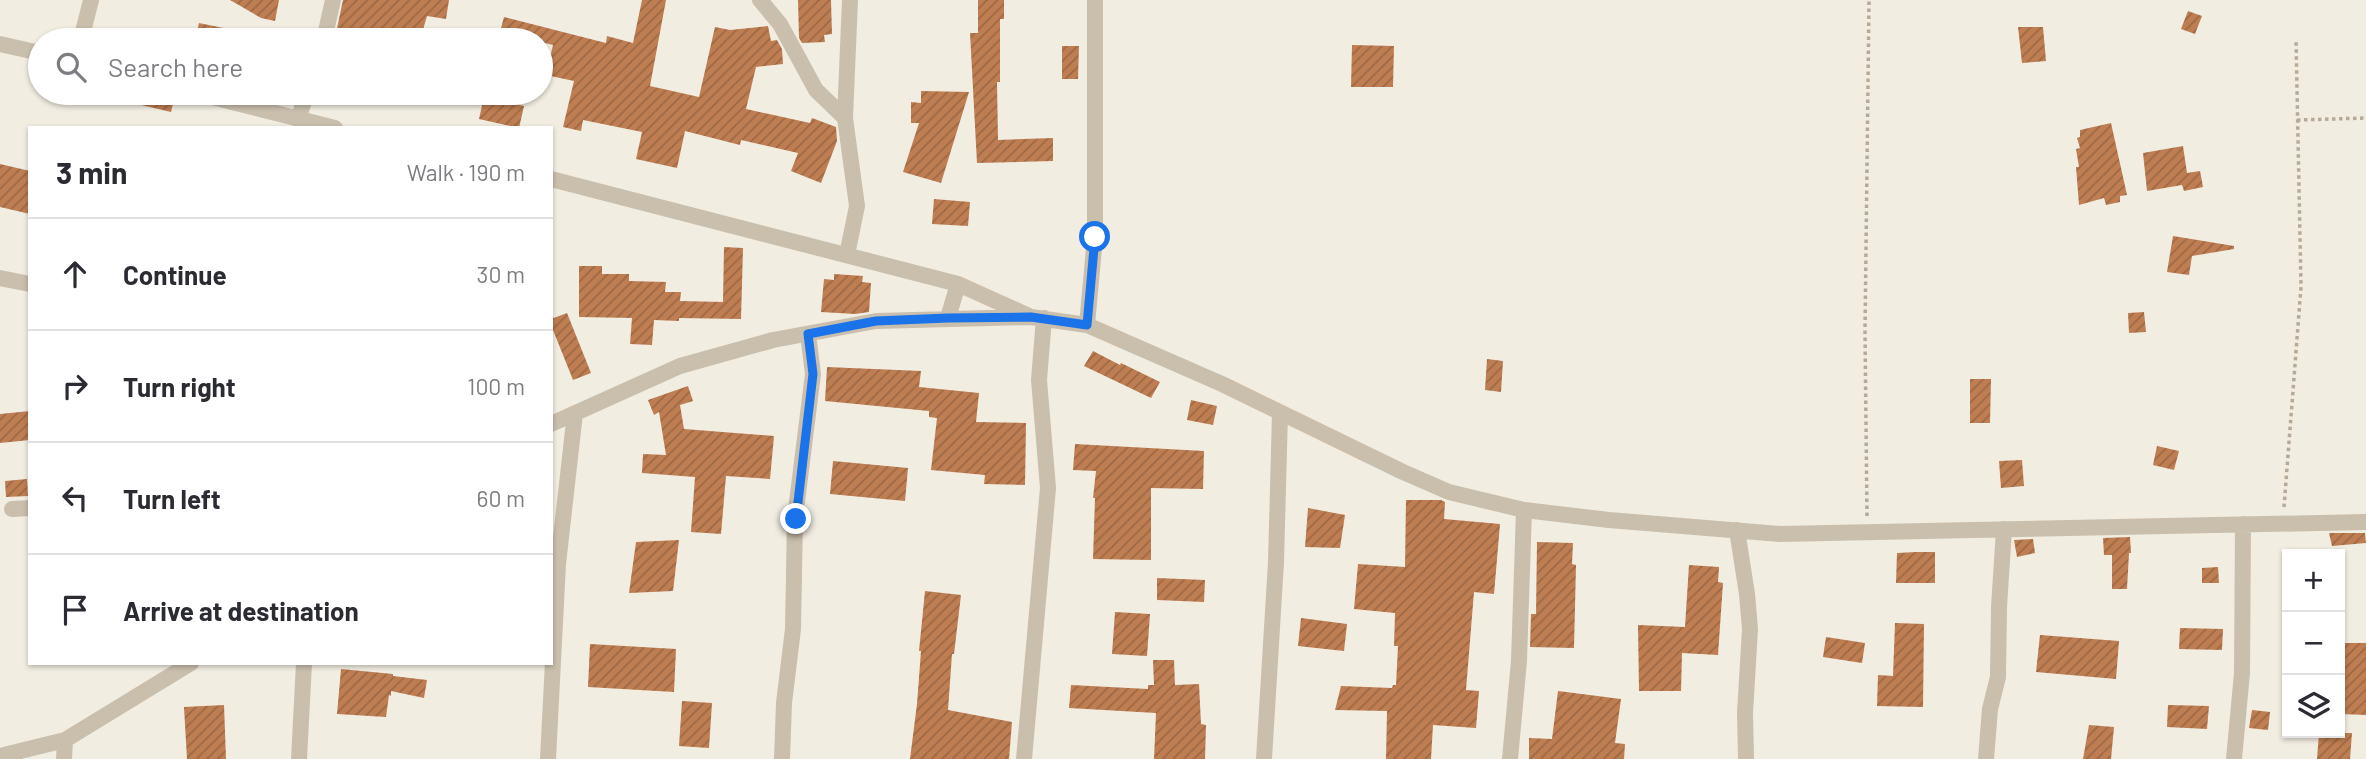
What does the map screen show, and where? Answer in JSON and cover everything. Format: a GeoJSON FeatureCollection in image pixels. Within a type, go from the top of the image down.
{"type":"FeatureCollection","features":[{"type":"Feature","properties":{"kind":"street"},"geometry":{"type":"LineString","coordinates":[[84,28],[91,0]]}},
{"type":"Feature","properties":{"kind":"street"},"geometry":{"type":"LineString","coordinates":[[327,28],[334,0]]}},
{"type":"Feature","properties":{"kind":"street"},"geometry":{"type":"LineString","coordinates":[[761,0],[780,24],[816,89],[845,118]]}},
{"type":"Feature","properties":{"kind":"street"},"geometry":{"type":"LineString","coordinates":[[847,255],[857,206],[845,118],[850,0]]}},
{"type":"Feature","properties":{"kind":"street"},"geometry":{"type":"LineString","coordinates":[[1087,325],[1095,237],[1095,0]]}},
{"type":"Feature","properties":{"kind":"street"},"geometry":{"type":"LineString","coordinates":[[0,44],[28,50]]}},
{"type":"Feature","properties":{"kind":"street"},"geometry":{"type":"LineString","coordinates":[[243,105],[327,126]]}},
{"type":"Feature","properties":{"kind":"street"},"geometry":{"type":"LineString","coordinates":[[298,119],[303,105]]}},
{"type":"Feature","properties":{"kind":"street"},"geometry":{"type":"LineString","coordinates":[[553,179],[958,284],[1037,318]]}},
{"type":"Feature","properties":{"kind":"street"},"geometry":{"type":"LineString","coordinates":[[0,278],[28,284]]}},
{"type":"Feature","properties":{"kind":"street"},"geometry":{"type":"LineString","coordinates":[[948,318],[958,284]]}},
{"type":"Feature","properties":{"kind":"street"},"geometry":{"type":"LineString","coordinates":[[1024,759],[1048,488],[1037,318]]}},
{"type":"Feature","properties":{"kind":"street"},"geometry":{"type":"LineString","coordinates":[[553,423],[680,366],[773,340],[876,321],[1037,318],[1087,325],[1222,384],[1402,472],[1449,492],[1524,510],[1780,534],[2366,522]]}},
{"type":"Feature","properties":{"kind":"street"},"geometry":{"type":"LineString","coordinates":[[782,759],[784,703],[793,629],[796,519],[813,374],[808,334]]}},
{"type":"Feature","properties":{"kind":"street"},"geometry":{"type":"LineString","coordinates":[[553,662],[558,564],[575,413]]}},
{"type":"Feature","properties":{"kind":"street"},"geometry":{"type":"LineString","coordinates":[[1265,759],[1276,562],[1280,413]]}},
{"type":"Feature","properties":{"kind":"street"},"geometry":{"type":"LineString","coordinates":[[12,509],[28,508]]}},
{"type":"Feature","properties":{"kind":"street"},"geometry":{"type":"LineString","coordinates":[[1510,759],[1519,661],[1524,510]]}},
{"type":"Feature","properties":{"kind":"street"},"geometry":{"type":"LineString","coordinates":[[2234,759],[2242,673],[2244,524]]}},
{"type":"Feature","properties":{"kind":"street"},"geometry":{"type":"LineString","coordinates":[[1986,759],[1990,709],[1998,677],[2004,529]]}},
{"type":"Feature","properties":{"kind":"street"},"geometry":{"type":"LineString","coordinates":[[1737,530],[1750,629],[1745,713],[1746,759]]}},
{"type":"Feature","properties":{"kind":"street"},"geometry":{"type":"LineString","coordinates":[[0,756],[65,740],[188,665]]}},
{"type":"Feature","properties":{"kind":"street"},"geometry":{"type":"LineString","coordinates":[[299,759],[304,665]]}},
{"type":"Feature","properties":{"kind":"street"},"geometry":{"type":"LineString","coordinates":[[548,759],[553,665]]}},
{"type":"Feature","properties":{"kind":"street"},"geometry":{"type":"LineString","coordinates":[[64,759],[65,740]]}},
{"type":"Feature","properties":{"kind":"path"},"geometry":{"type":"LineString","coordinates":[[1867,532],[1865,331],[1869,0]]}},
{"type":"Feature","properties":{"kind":"path"},"geometry":{"type":"LineString","coordinates":[[2283,523],[2301,287],[2296,39]]}},
{"type":"Feature","properties":{"kind":"path"},"geometry":{"type":"LineString","coordinates":[[2297,120],[2366,118]]}},
{"type":"Feature","properties":{"kind":"building"},"geometry":{"type":"Polygon","coordinates":[[[230,0],[279,0],[275,21],[261,18],[230,0]]]}},
{"type":"Feature","properties":{"kind":"building"},"geometry":{"type":"Polygon","coordinates":[[[343,0],[449,0],[446,19],[427,16],[424,28],[337,28],[343,0]]]}},
{"type":"Feature","properties":{"kind":"building"},"geometry":{"type":"Polygon","coordinates":[[[642,0],[666,0],[650,86],[699,97],[715,27],[730,30],[768,26],[771,41],[777,40],[782,49],[783,64],[756,67],[746,109],[810,123],[812,118],[836,127],[837,141],[821,183],[791,171],[798,153],[741,140],[740,145],[685,131],[677,168],[636,159],[642,132],[583,120],[581,131],[563,127],[574,81],[553,76],[553,29],[606,43],[607,36],[633,43],[642,0]]]}},
{"type":"Feature","properties":{"kind":"building"},"geometry":{"type":"Polygon","coordinates":[[[798,0],[831,0],[832,34],[824,35],[825,42],[802,43],[799,38],[798,0]]]}},
{"type":"Feature","properties":{"kind":"building"},"geometry":{"type":"Polygon","coordinates":[[[978,0],[1004,0],[1004,19],[1000,19],[1000,82],[997,82],[998,140],[1053,138],[1053,161],[977,163],[970,33],[978,33],[978,0]]]}},
{"type":"Feature","properties":{"kind":"building"},"geometry":{"type":"Polygon","coordinates":[[[2188,11],[2202,16],[2195,34],[2181,29],[2188,11]]]}},
{"type":"Feature","properties":{"kind":"building"},"geometry":{"type":"Polygon","coordinates":[[[504,17],[547,28],[501,28],[504,17]]]}},
{"type":"Feature","properties":{"kind":"building"},"geometry":{"type":"Polygon","coordinates":[[[199,23],[224,28],[198,28],[199,23]]]}},
{"type":"Feature","properties":{"kind":"building"},"geometry":{"type":"Polygon","coordinates":[[[2018,27],[2043,27],[2046,61],[2022,63],[2018,27]]]}},
{"type":"Feature","properties":{"kind":"building"},"geometry":{"type":"Polygon","coordinates":[[[1352,45],[1394,46],[1393,87],[1351,87],[1352,45]]]}},
{"type":"Feature","properties":{"kind":"building"},"geometry":{"type":"Polygon","coordinates":[[[1062,46],[1079,46],[1078,79],[1062,79],[1062,46]]]}},
{"type":"Feature","properties":{"kind":"building"},"geometry":{"type":"Polygon","coordinates":[[[921,91],[969,92],[941,183],[903,172],[919,123],[911,123],[911,102],[921,103],[921,91]]]}},
{"type":"Feature","properties":{"kind":"building"},"geometry":{"type":"Polygon","coordinates":[[[141,105],[173,105],[171,112],[141,105]]]}},
{"type":"Feature","properties":{"kind":"building"},"geometry":{"type":"Polygon","coordinates":[[[482,105],[524,106],[519,126],[479,119],[482,105]]]}},
{"type":"Feature","properties":{"kind":"building"},"geometry":{"type":"Polygon","coordinates":[[[2111,123],[2127,195],[2120,196],[2120,202],[2106,205],[2104,198],[2079,205],[2076,149],[2080,148],[2077,138],[2080,137],[2080,130],[2111,123]]]}},
{"type":"Feature","properties":{"kind":"building"},"geometry":{"type":"Polygon","coordinates":[[[2183,146],[2187,173],[2200,171],[2203,187],[2184,191],[2182,185],[2147,191],[2143,153],[2183,146]]]}},
{"type":"Feature","properties":{"kind":"building"},"geometry":{"type":"Polygon","coordinates":[[[0,164],[28,171],[28,214],[0,207],[0,164]]]}},
{"type":"Feature","properties":{"kind":"building"},"geometry":{"type":"Polygon","coordinates":[[[934,199],[970,202],[968,226],[932,224],[934,199]]]}},
{"type":"Feature","properties":{"kind":"building"},"geometry":{"type":"Polygon","coordinates":[[[2173,236],[2234,246],[2234,249],[2192,256],[2189,275],[2167,272],[2173,236]]]}},
{"type":"Feature","properties":{"kind":"building"},"geometry":{"type":"Polygon","coordinates":[[[724,247],[743,248],[741,319],[654,320],[652,345],[630,344],[632,318],[579,317],[579,266],[602,266],[602,274],[629,274],[629,281],[666,282],[665,292],[681,292],[680,301],[723,302],[724,247]]]}},
{"type":"Feature","properties":{"kind":"building"},"geometry":{"type":"Polygon","coordinates":[[[834,274],[863,276],[862,282],[871,283],[869,312],[821,312],[824,279],[834,280],[834,274]]]}},
{"type":"Feature","properties":{"kind":"building"},"geometry":{"type":"Polygon","coordinates":[[[2144,312],[2146,332],[2129,333],[2128,313],[2144,312]]]}},
{"type":"Feature","properties":{"kind":"building"},"geometry":{"type":"Polygon","coordinates":[[[567,313],[591,373],[573,380],[553,330],[553,318],[567,313]]]}},
{"type":"Feature","properties":{"kind":"building"},"geometry":{"type":"Polygon","coordinates":[[[1093,351],[1160,382],[1151,398],[1084,366],[1093,351]]]}},
{"type":"Feature","properties":{"kind":"building"},"geometry":{"type":"Polygon","coordinates":[[[1487,359],[1503,361],[1501,392],[1485,390],[1487,359]]]}},
{"type":"Feature","properties":{"kind":"building"},"geometry":{"type":"Polygon","coordinates":[[[827,367],[921,371],[919,387],[979,393],[976,422],[1026,423],[1025,485],[984,484],[985,475],[931,470],[937,418],[929,417],[929,411],[825,401],[827,367]]]}},
{"type":"Feature","properties":{"kind":"building"},"geometry":{"type":"Polygon","coordinates":[[[1970,379],[1991,379],[1990,423],[1970,423],[1970,379]]]}},
{"type":"Feature","properties":{"kind":"building"},"geometry":{"type":"Polygon","coordinates":[[[688,386],[693,401],[680,405],[684,429],[774,436],[770,479],[726,476],[721,534],[691,532],[695,477],[642,473],[643,454],[666,455],[659,412],[654,415],[648,400],[688,386]]]}},
{"type":"Feature","properties":{"kind":"building"},"geometry":{"type":"Polygon","coordinates":[[[1191,400],[1217,406],[1213,425],[1187,420],[1191,400]]]}},
{"type":"Feature","properties":{"kind":"building"},"geometry":{"type":"Polygon","coordinates":[[[28,411],[28,440],[0,443],[0,414],[28,411]]]}},
{"type":"Feature","properties":{"kind":"building"},"geometry":{"type":"Polygon","coordinates":[[[1075,444],[1204,451],[1203,489],[1151,488],[1151,560],[1093,559],[1096,471],[1073,470],[1075,444]]]}},
{"type":"Feature","properties":{"kind":"building"},"geometry":{"type":"Polygon","coordinates":[[[2157,446],[2179,451],[2174,470],[2153,465],[2157,446]]]}},
{"type":"Feature","properties":{"kind":"building"},"geometry":{"type":"Polygon","coordinates":[[[2022,460],[2024,486],[2001,488],[1999,461],[2022,460]]]}},
{"type":"Feature","properties":{"kind":"building"},"geometry":{"type":"Polygon","coordinates":[[[833,461],[908,468],[905,501],[830,494],[833,461]]]}},
{"type":"Feature","properties":{"kind":"building"},"geometry":{"type":"Polygon","coordinates":[[[27,479],[28,496],[6,497],[5,481],[27,479]]]}},
{"type":"Feature","properties":{"kind":"building"},"geometry":{"type":"Polygon","coordinates":[[[1406,500],[1445,502],[1444,519],[1500,524],[1494,594],[1474,592],[1466,690],[1479,691],[1476,728],[1433,725],[1431,759],[1386,759],[1387,711],[1335,710],[1341,686],[1392,688],[1396,685],[1398,646],[1394,646],[1395,613],[1354,609],[1358,564],[1405,567],[1406,500]]]}},
{"type":"Feature","properties":{"kind":"building"},"geometry":{"type":"Polygon","coordinates":[[[1308,508],[1345,515],[1340,548],[1305,547],[1308,508]]]}},
{"type":"Feature","properties":{"kind":"building"},"geometry":{"type":"Polygon","coordinates":[[[2329,533],[2365,533],[2366,543],[2332,546],[2329,533]]]}},
{"type":"Feature","properties":{"kind":"building"},"geometry":{"type":"Polygon","coordinates":[[[2130,537],[2127,589],[2112,589],[2112,555],[2104,555],[2103,538],[2130,537]]]}},
{"type":"Feature","properties":{"kind":"building"},"geometry":{"type":"Polygon","coordinates":[[[2033,539],[2035,553],[2017,557],[2014,540],[2033,539]]]}},
{"type":"Feature","properties":{"kind":"building"},"geometry":{"type":"Polygon","coordinates":[[[679,540],[673,591],[629,593],[636,542],[679,540]]]}},
{"type":"Feature","properties":{"kind":"building"},"geometry":{"type":"Polygon","coordinates":[[[1537,542],[1573,543],[1572,564],[1576,565],[1574,648],[1530,647],[1531,614],[1536,614],[1537,542]]]}},
{"type":"Feature","properties":{"kind":"building"},"geometry":{"type":"Polygon","coordinates":[[[1935,552],[1935,583],[1896,583],[1897,553],[1935,552]]]}},
{"type":"Feature","properties":{"kind":"building"},"geometry":{"type":"Polygon","coordinates":[[[1689,565],[1719,567],[1718,582],[1723,583],[1718,655],[1682,653],[1681,691],[1639,691],[1638,625],[1685,627],[1689,565]]]}},
{"type":"Feature","properties":{"kind":"building"},"geometry":{"type":"Polygon","coordinates":[[[2218,567],[2219,583],[2202,583],[2202,568],[2218,567]]]}},
{"type":"Feature","properties":{"kind":"building"},"geometry":{"type":"Polygon","coordinates":[[[1157,578],[1205,580],[1204,602],[1157,600],[1157,578]]]}},
{"type":"Feature","properties":{"kind":"building"},"geometry":{"type":"Polygon","coordinates":[[[925,591],[961,595],[952,654],[948,710],[1012,722],[1009,759],[910,759],[925,591]]]}},
{"type":"Feature","properties":{"kind":"building"},"geometry":{"type":"Polygon","coordinates":[[[1115,612],[1150,614],[1147,656],[1112,654],[1115,612]]]}},
{"type":"Feature","properties":{"kind":"building"},"geometry":{"type":"Polygon","coordinates":[[[1301,618],[1347,624],[1344,651],[1298,646],[1301,618]]]}},
{"type":"Feature","properties":{"kind":"building"},"geometry":{"type":"Polygon","coordinates":[[[1895,623],[1924,624],[1923,707],[1877,706],[1878,675],[1893,676],[1895,623]]]}},
{"type":"Feature","properties":{"kind":"building"},"geometry":{"type":"Polygon","coordinates":[[[2180,628],[2223,629],[2222,650],[2179,649],[2180,628]]]}},
{"type":"Feature","properties":{"kind":"building"},"geometry":{"type":"Polygon","coordinates":[[[2040,635],[2119,641],[2116,679],[2036,672],[2040,635]]]}},
{"type":"Feature","properties":{"kind":"building"},"geometry":{"type":"Polygon","coordinates":[[[1826,637],[1865,643],[1862,663],[1823,657],[1826,637]]]}},
{"type":"Feature","properties":{"kind":"building"},"geometry":{"type":"Polygon","coordinates":[[[2345,643],[2366,643],[2366,715],[2345,714],[2345,643]]]}},
{"type":"Feature","properties":{"kind":"building"},"geometry":{"type":"Polygon","coordinates":[[[590,644],[676,649],[674,692],[588,687],[590,644]]]}},
{"type":"Feature","properties":{"kind":"building"},"geometry":{"type":"Polygon","coordinates":[[[1153,660],[1174,660],[1175,685],[1199,684],[1201,724],[1206,725],[1205,759],[1154,759],[1156,713],[1069,708],[1071,685],[1148,689],[1148,685],[1154,685],[1153,660]]]}},
{"type":"Feature","properties":{"kind":"building"},"geometry":{"type":"Polygon","coordinates":[[[341,669],[427,680],[424,698],[391,691],[386,717],[337,714],[341,669]]]}},
{"type":"Feature","properties":{"kind":"building"},"geometry":{"type":"Polygon","coordinates":[[[1558,691],[1621,699],[1615,743],[1625,744],[1624,759],[1529,759],[1529,738],[1552,739],[1558,691]]]}},
{"type":"Feature","properties":{"kind":"building"},"geometry":{"type":"Polygon","coordinates":[[[682,701],[712,703],[709,748],[679,746],[682,701]]]}},
{"type":"Feature","properties":{"kind":"building"},"geometry":{"type":"Polygon","coordinates":[[[224,705],[226,759],[187,759],[184,707],[224,705]]]}},
{"type":"Feature","properties":{"kind":"building"},"geometry":{"type":"Polygon","coordinates":[[[2168,705],[2209,706],[2207,729],[2167,727],[2168,705]]]}},
{"type":"Feature","properties":{"kind":"building"},"geometry":{"type":"Polygon","coordinates":[[[2252,710],[2270,712],[2268,730],[2249,728],[2252,710]]]}},
{"type":"Feature","properties":{"kind":"building"},"geometry":{"type":"Polygon","coordinates":[[[2089,725],[2114,727],[2111,759],[2083,759],[2089,725]]]}},
{"type":"Feature","properties":{"kind":"building"},"geometry":{"type":"Polygon","coordinates":[[[2345,733],[2352,733],[2350,759],[2317,759],[2319,738],[2345,738],[2345,733]]]}},
{"type":"Feature","properties":{"kind":"route"},"geometry":{"type":"LineString","coordinates":[[796,519],[813,374],[808,334],[876,321],[948,318],[1031,317],[1087,325],[1095,237]]}}]}
